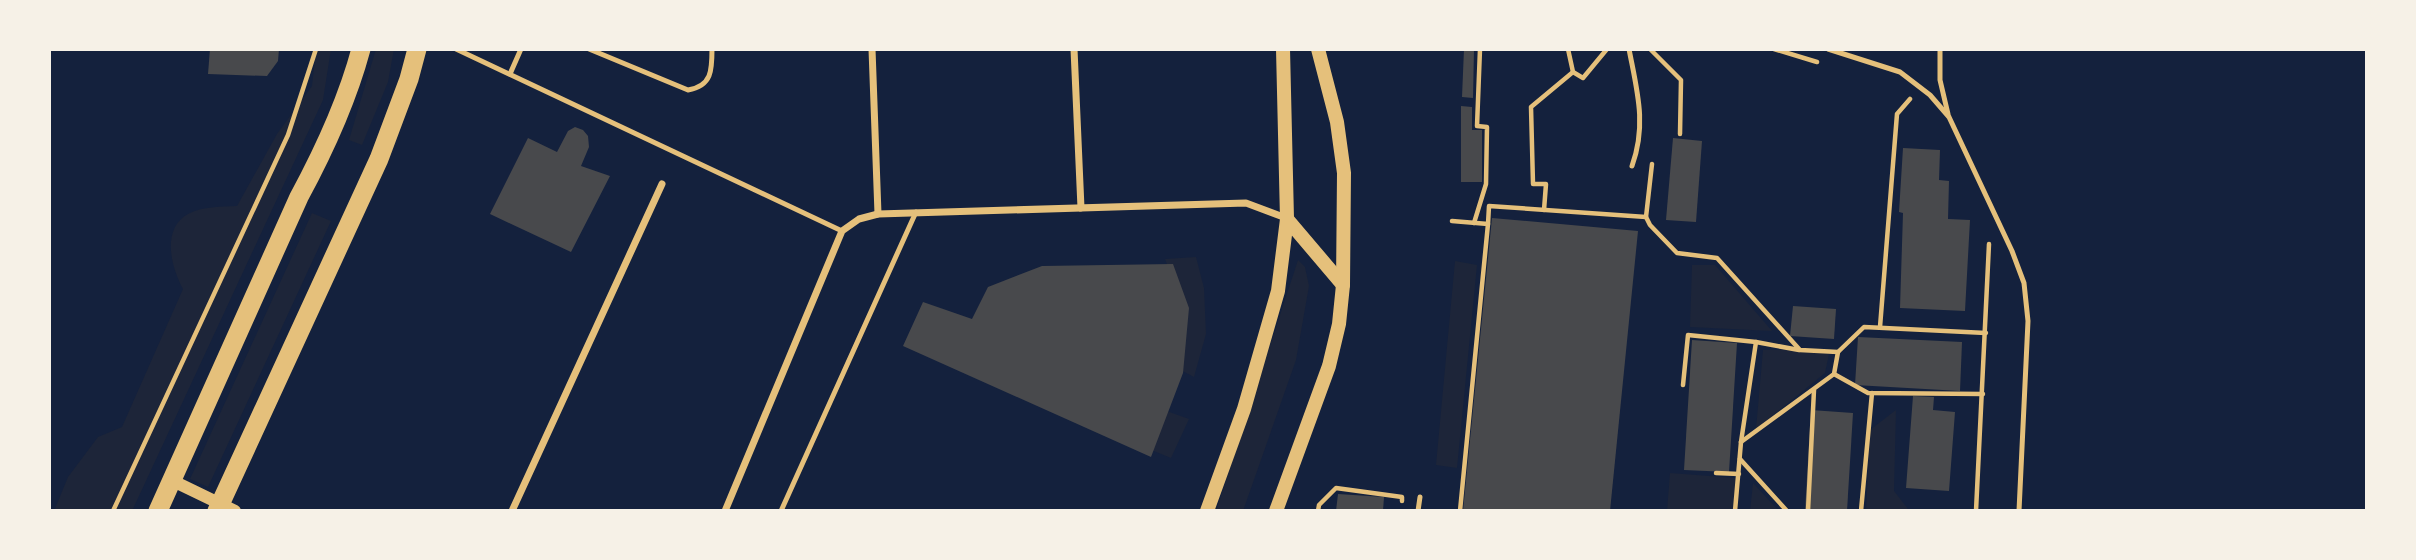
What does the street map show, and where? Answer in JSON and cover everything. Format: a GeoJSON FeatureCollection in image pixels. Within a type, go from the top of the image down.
{"type":"FeatureCollection","features":[{"type":"Feature","properties":{"kind":"highway"},"geometry":{"type":"LineString","coordinates":[[158,511],[299,197],[321,158],[339,116],[361,49]]}},
{"type":"Feature","properties":{"kind":"highway"},"geometry":{"type":"LineString","coordinates":[[224,509],[379,159],[409,79],[417,49]]}},
{"type":"Feature","properties":{"kind":"main road"},"geometry":{"type":"LineString","coordinates":[[1207,511],[1244,409],[1278,291],[1287,219],[1283,49]]}},
{"type":"Feature","properties":{"kind":"main road"},"geometry":{"type":"LineString","coordinates":[[1276,511],[1329,366],[1339,324],[1343,285],[1344,173],[1337,122],[1318,49]]}},
{"type":"Feature","properties":{"kind":"main road"},"geometry":{"type":"LineString","coordinates":[[1287,219],[1343,285]]}},
{"type":"Feature","properties":{"kind":"street"},"geometry":{"type":"LineString","coordinates":[[872,49],[878,214]]}},
{"type":"Feature","properties":{"kind":"street"},"geometry":{"type":"LineString","coordinates":[[1074,49],[1081,208]]}},
{"type":"Feature","properties":{"kind":"street"},"geometry":{"type":"LineString","coordinates":[[512,511],[662,184]]}},
{"type":"Feature","properties":{"kind":"street"},"geometry":{"type":"LineString","coordinates":[[724,511],[842,231],[859,219],[878,214],[916,212],[1246,203],[1287,219]]}},
{"type":"Feature","properties":{"kind":"street"},"geometry":{"type":"LineString","coordinates":[[171,480],[224,509]]}},
{"type":"Feature","properties":{"kind":"lane"},"geometry":{"type":"LineString","coordinates":[[456,49],[842,231]]}},
{"type":"Feature","properties":{"kind":"lane"},"geometry":{"type":"LineString","coordinates":[[509,74],[521,49]]}},
{"type":"Feature","properties":{"kind":"lane"},"geometry":{"type":"LineString","coordinates":[[589,49],[688,90],[705,83],[712,71],[712,49]]}},
{"type":"Feature","properties":{"kind":"lane"},"geometry":{"type":"LineString","coordinates":[[1629,49],[1641,111],[1639,146],[1632,166]]}},
{"type":"Feature","properties":{"kind":"lane"},"geometry":{"type":"LineString","coordinates":[[1828,49],[1900,72],[1930,95],[1949,117]]}},
{"type":"Feature","properties":{"kind":"lane"},"geometry":{"type":"LineString","coordinates":[[1940,49],[1940,80],[1949,117],[2012,251],[2024,283],[2028,356],[2019,511]]}},
{"type":"Feature","properties":{"kind":"lane"},"geometry":{"type":"LineString","coordinates":[[781,511],[916,212]]}},
{"type":"Feature","properties":{"kind":"lane"},"geometry":{"type":"LineString","coordinates":[[1418,511],[1420,497]]}},
{"type":"Feature","properties":{"kind":"path"},"geometry":{"type":"LineString","coordinates":[[113,511],[288,135],[316,49]]}},
{"type":"Feature","properties":{"kind":"path"},"geometry":{"type":"LineString","coordinates":[[1474,223],[1486,184],[1487,127],[1477,126],[1480,49]]}},
{"type":"Feature","properties":{"kind":"path"},"geometry":{"type":"LineString","coordinates":[[1567,49],[1573,72],[1583,78],[1607,49]]}},
{"type":"Feature","properties":{"kind":"path"},"geometry":{"type":"LineString","coordinates":[[1650,49],[1681,80],[1680,134]]}},
{"type":"Feature","properties":{"kind":"path"},"geometry":{"type":"LineString","coordinates":[[1778,50],[1828,65]]}},
{"type":"Feature","properties":{"kind":"path"},"geometry":{"type":"LineString","coordinates":[[1460,511],[1489,206],[1544,210],[1546,184],[1533,184],[1531,107],[1573,72]]}},
{"type":"Feature","properties":{"kind":"path"},"geometry":{"type":"LineString","coordinates":[[1903,93],[1915,106]]}},
{"type":"Feature","properties":{"kind":"path"},"geometry":{"type":"LineString","coordinates":[[1880,327],[1897,114],[1909,101]]}},
{"type":"Feature","properties":{"kind":"path"},"geometry":{"type":"LineString","coordinates":[[1646,218],[1677,253],[1717,258],[1800,350]]}},
{"type":"Feature","properties":{"kind":"path"},"geometry":{"type":"LineString","coordinates":[[1452,221],[1488,224]]}},
{"type":"Feature","properties":{"kind":"path"},"geometry":{"type":"LineString","coordinates":[[1976,511],[1989,241]]}},
{"type":"Feature","properties":{"kind":"path"},"geometry":{"type":"LineString","coordinates":[[1741,442],[1834,374],[1838,352],[1864,327],[1986,333]]}},
{"type":"Feature","properties":{"kind":"path"},"geometry":{"type":"LineString","coordinates":[[1683,386],[1688,335],[1800,350],[1838,352]]}},
{"type":"Feature","properties":{"kind":"path"},"geometry":{"type":"LineString","coordinates":[[1735,511],[1741,442],[1756,342]]}},
{"type":"Feature","properties":{"kind":"path"},"geometry":{"type":"LineString","coordinates":[[1834,374],[1868,393],[1983,394]]}},
{"type":"Feature","properties":{"kind":"path"},"geometry":{"type":"LineString","coordinates":[[1808,511],[1814,389]]}},
{"type":"Feature","properties":{"kind":"path"},"geometry":{"type":"LineString","coordinates":[[1861,511],[1872,393]]}},
{"type":"Feature","properties":{"kind":"path"},"geometry":{"type":"LineString","coordinates":[[1740,458],[1787,511]]}},
{"type":"Feature","properties":{"kind":"path"},"geometry":{"type":"LineString","coordinates":[[1716,473],[1740,474]]}},
{"type":"Feature","properties":{"kind":"path"},"geometry":{"type":"LineString","coordinates":[[1318,511],[1319,505],[1336,488],[1402,497]]}},
{"type":"Feature","properties":{"kind":"shaded area"},"geometry":{"type":"Polygon","coordinates":[[[316,49],[331,49],[323,100],[132,511],[54,511],[68,477],[98,437],[122,427],[183,289],[172,260],[171,239],[174,229],[194,211],[237,206],[277,134],[312,86],[316,49]]]}},
{"type":"Feature","properties":{"kind":"shaded area"},"geometry":{"type":"Polygon","coordinates":[[[376,49],[394,49],[388,82],[362,145],[349,140],[376,49]]]}},
{"type":"Feature","properties":{"kind":"shaded area"},"geometry":{"type":"Polygon","coordinates":[[[312,213],[331,221],[208,487],[190,479],[312,213]]]}},
{"type":"Feature","properties":{"kind":"shaded area"},"geometry":{"type":"Polygon","coordinates":[[[1196,257],[1204,288],[1206,334],[1194,377],[1173,366],[1176,288],[1165,259],[1196,257]]]}},
{"type":"Feature","properties":{"kind":"shaded area"},"geometry":{"type":"Polygon","coordinates":[[[1298,260],[1305,267],[1309,286],[1296,360],[1243,511],[1216,511],[1298,260]]]}},
{"type":"Feature","properties":{"kind":"shaded area"},"geometry":{"type":"Polygon","coordinates":[[[1455,261],[1477,265],[1457,468],[1436,465],[1455,261]]]}},
{"type":"Feature","properties":{"kind":"shaded area"},"geometry":{"type":"Polygon","coordinates":[[[1692,265],[1715,265],[1772,331],[1690,327],[1692,265]]]}},
{"type":"Feature","properties":{"kind":"shaded area"},"geometry":{"type":"Polygon","coordinates":[[[1763,350],[1800,350],[1829,354],[1825,373],[1756,429],[1763,350]]]}},
{"type":"Feature","properties":{"kind":"shaded area"},"geometry":{"type":"Polygon","coordinates":[[[1164,410],[1189,419],[1171,458],[1149,449],[1164,410]]]}},
{"type":"Feature","properties":{"kind":"shaded area"},"geometry":{"type":"Polygon","coordinates":[[[1896,410],[1894,491],[1908,509],[1922,511],[1866,511],[1870,430],[1896,410]]]}},
{"type":"Feature","properties":{"kind":"shaded area"},"geometry":{"type":"Polygon","coordinates":[[[1670,473],[1736,478],[1733,511],[1667,511],[1670,473]]]}},
{"type":"Feature","properties":{"kind":"shaded area"},"geometry":{"type":"Polygon","coordinates":[[[1753,483],[1779,511],[1750,511],[1753,483]]]}},
{"type":"Feature","properties":{"kind":"building"},"geometry":{"type":"Polygon","coordinates":[[[210,49],[279,49],[278,61],[267,76],[208,74],[210,49]]]}},
{"type":"Feature","properties":{"kind":"building"},"geometry":{"type":"Polygon","coordinates":[[[1464,49],[1474,49],[1473,98],[1462,97],[1464,49]]]}},
{"type":"Feature","properties":{"kind":"building"},"geometry":{"type":"Polygon","coordinates":[[[1461,106],[1472,107],[1472,130],[1482,130],[1482,182],[1461,182],[1461,106]]]}},
{"type":"Feature","properties":{"kind":"building"},"geometry":{"type":"Polygon","coordinates":[[[575,127],[588,136],[589,147],[581,166],[610,176],[571,252],[490,214],[528,138],[557,152],[568,131],[575,127]]]}},
{"type":"Feature","properties":{"kind":"building"},"geometry":{"type":"Polygon","coordinates":[[[1673,138],[1702,141],[1696,222],[1666,220],[1673,138]]]}},
{"type":"Feature","properties":{"kind":"building"},"geometry":{"type":"Polygon","coordinates":[[[1903,148],[1940,150],[1939,180],[1949,181],[1948,219],[1970,220],[1965,311],[1900,308],[1903,213],[1899,212],[1903,148]]]}},
{"type":"Feature","properties":{"kind":"building"},"geometry":{"type":"Polygon","coordinates":[[[1492,218],[1638,231],[1610,511],[1463,511],[1492,218]]]}},
{"type":"Feature","properties":{"kind":"building"},"geometry":{"type":"Polygon","coordinates":[[[1173,264],[1189,308],[1183,373],[1151,457],[903,346],[923,302],[972,319],[988,287],[1042,266],[1173,264]]]}},
{"type":"Feature","properties":{"kind":"building"},"geometry":{"type":"Polygon","coordinates":[[[1793,306],[1836,309],[1834,339],[1790,336],[1793,306]]]}},
{"type":"Feature","properties":{"kind":"building"},"geometry":{"type":"Polygon","coordinates":[[[1858,337],[1962,342],[1960,391],[1855,385],[1858,337]]]}},
{"type":"Feature","properties":{"kind":"building"},"geometry":{"type":"Polygon","coordinates":[[[1692,340],[1737,343],[1729,472],[1684,470],[1692,340]]]}},
{"type":"Feature","properties":{"kind":"building"},"geometry":{"type":"Polygon","coordinates":[[[1913,396],[1934,397],[1933,410],[1955,412],[1949,491],[1906,488],[1913,396]]]}},
{"type":"Feature","properties":{"kind":"building"},"geometry":{"type":"Polygon","coordinates":[[[1811,410],[1853,413],[1847,511],[1805,511],[1811,410]]]}},
{"type":"Feature","properties":{"kind":"building"},"geometry":{"type":"Polygon","coordinates":[[[1338,494],[1384,497],[1383,511],[1336,511],[1338,494]]]}}]}
